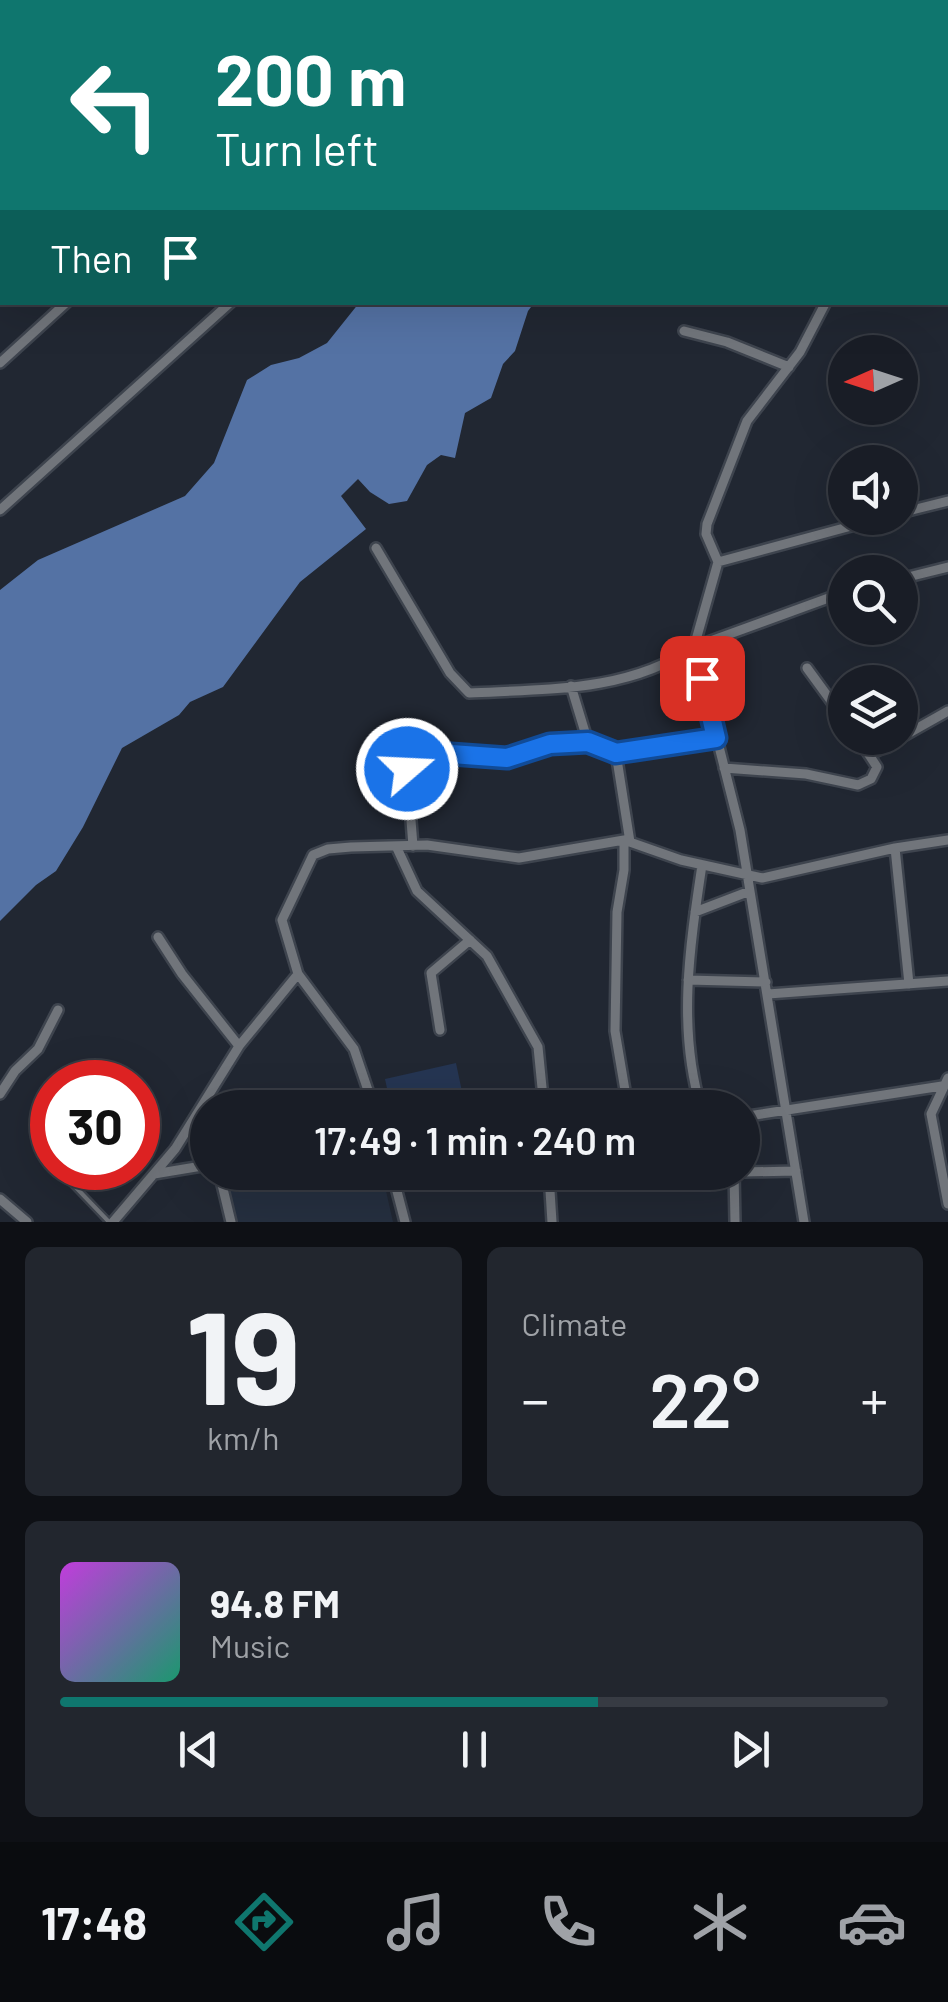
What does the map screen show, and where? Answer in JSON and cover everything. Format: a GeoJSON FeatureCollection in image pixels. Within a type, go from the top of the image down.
{"type":"FeatureCollection","features":[{"type":"Feature","properties":{"kind":"street"},"geometry":{"type":"LineString","coordinates":[[0,363],[64,305]]}},
{"type":"Feature","properties":{"kind":"street"},"geometry":{"type":"LineString","coordinates":[[0,510],[228,305]]}},
{"type":"Feature","properties":{"kind":"street"},"geometry":{"type":"LineString","coordinates":[[804,1222],[750,890],[694,647],[718,562],[706,534],[707,524],[747,422],[789,367],[824,305]]}},
{"type":"Feature","properties":{"kind":"street"},"geometry":{"type":"LineString","coordinates":[[684,331],[727,342],[789,367]]}},
{"type":"Feature","properties":{"kind":"street"},"geometry":{"type":"LineString","coordinates":[[918,508],[948,501]]}},
{"type":"Feature","properties":{"kind":"street"},"geometry":{"type":"LineString","coordinates":[[718,562],[828,532]]}},
{"type":"Feature","properties":{"kind":"street"},"geometry":{"type":"LineString","coordinates":[[376,548],[450,673],[469,693],[619,682],[672,662],[694,647],[828,598]]}},
{"type":"Feature","properties":{"kind":"street"},"geometry":{"type":"LineString","coordinates":[[918,574],[948,567]]}},
{"type":"Feature","properties":{"kind":"street"},"geometry":{"type":"LineString","coordinates":[[808,668],[828,696]]}},
{"type":"Feature","properties":{"kind":"street"},"geometry":{"type":"LineString","coordinates":[[571,686],[588,742]]}},
{"type":"Feature","properties":{"kind":"street"},"geometry":{"type":"LineString","coordinates":[[918,729],[948,711]]}},
{"type":"Feature","properties":{"kind":"street"},"geometry":{"type":"LineString","coordinates":[[414,846],[407,769],[410,762],[437,753],[507,758],[550,744],[588,742],[616,753],[716,738]]}},
{"type":"Feature","properties":{"kind":"street"},"geometry":{"type":"LineString","coordinates":[[616,753],[627,841],[617,912],[615,1031],[624,1090]]}},
{"type":"Feature","properties":{"kind":"street"},"geometry":{"type":"LineString","coordinates":[[724,768],[806,774],[858,785],[871,779],[877,767],[870,755]]}},
{"type":"Feature","properties":{"kind":"street"},"geometry":{"type":"LineString","coordinates":[[368,1090],[354,1049],[298,974],[282,920],[313,855],[328,849],[414,846],[518,858],[627,841],[702,865],[762,878],[948,840]]}},
{"type":"Feature","properties":{"kind":"street"},"geometry":{"type":"LineString","coordinates":[[396,846],[417,891],[487,956],[538,1048],[542,1090]]}},
{"type":"Feature","properties":{"kind":"street"},"geometry":{"type":"LineString","coordinates":[[895,848],[909,984]]}},
{"type":"Feature","properties":{"kind":"street"},"geometry":{"type":"LineString","coordinates":[[697,1090],[688,1046],[688,980],[702,865]]}},
{"type":"Feature","properties":{"kind":"street"},"geometry":{"type":"LineString","coordinates":[[695,912],[750,890]]}},
{"type":"Feature","properties":{"kind":"street"},"geometry":{"type":"LineString","coordinates":[[158,937],[239,1046]]}},
{"type":"Feature","properties":{"kind":"street"},"geometry":{"type":"LineString","coordinates":[[440,1030],[431,973],[470,940]]}},
{"type":"Feature","properties":{"kind":"street"},"geometry":{"type":"LineString","coordinates":[[212,1090],[239,1046],[298,974]]}},
{"type":"Feature","properties":{"kind":"street"},"geometry":{"type":"LineString","coordinates":[[688,980],[766,982]]}},
{"type":"Feature","properties":{"kind":"street"},"geometry":{"type":"LineString","coordinates":[[768,994],[948,981]]}},
{"type":"Feature","properties":{"kind":"street"},"geometry":{"type":"LineString","coordinates":[[0,1094],[38,1049],[58,1010]]}},
{"type":"Feature","properties":{"kind":"street"},"geometry":{"type":"LineString","coordinates":[[760,1115],[945,1082]]}},
{"type":"Feature","properties":{"kind":"street"},"geometry":{"type":"LineString","coordinates":[[945,1082],[932,1114],[948,1204]]}},
{"type":"Feature","properties":{"kind":"street"},"geometry":{"type":"LineString","coordinates":[[160,1166],[190,1126]]}},
{"type":"Feature","properties":{"kind":"street"},"geometry":{"type":"LineString","coordinates":[[160,1173],[190,1168]]}},
{"type":"Feature","properties":{"kind":"street"},"geometry":{"type":"LineString","coordinates":[[760,1172],[796,1171]]}},
{"type":"Feature","properties":{"kind":"street"},"geometry":{"type":"LineString","coordinates":[[111,1222],[140,1190]]}},
{"type":"Feature","properties":{"kind":"street"},"geometry":{"type":"LineString","coordinates":[[224,1190],[230,1222]]}},
{"type":"Feature","properties":{"kind":"street"},"geometry":{"type":"LineString","coordinates":[[396,1190],[404,1222]]}},
{"type":"Feature","properties":{"kind":"street"},"geometry":{"type":"LineString","coordinates":[[550,1190],[552,1222]]}},
{"type":"Feature","properties":{"kind":"street"},"geometry":{"type":"LineString","coordinates":[[734,1190],[735,1222]]}},
{"type":"Feature","properties":{"kind":"street"},"geometry":{"type":"LineString","coordinates":[[0,1198],[27,1222]]}},
{"type":"Feature","properties":{"kind":"lane"},"geometry":{"type":"LineString","coordinates":[[75,1190],[111,1222]]}},
{"type":"Feature","properties":{"kind":"shaded area"},"geometry":{"type":"Polygon","coordinates":[[[357,305],[532,305],[491,398],[465,413],[455,458],[441,455],[427,465],[407,501],[389,504],[358,479],[341,496],[366,529],[300,582],[223,687],[190,702],[179,715],[122,748],[56,871],[0,921],[0,590],[38,560],[185,496],[214,463],[247,380],[271,365],[299,358],[327,343],[357,305]]]}},
{"type":"Feature","properties":{"kind":"shaded area"},"geometry":{"type":"Polygon","coordinates":[[[456,1063],[462,1090],[387,1090],[385,1079],[456,1063]]]}},
{"type":"Feature","properties":{"kind":"shaded area"},"geometry":{"type":"Polygon","coordinates":[[[226,1190],[386,1190],[393,1222],[233,1222],[226,1190]]]}},
{"type":"Feature","properties":{"kind":"route"},"geometry":{"type":"LineString","coordinates":[[407,769],[414,760],[437,753],[507,758],[550,744],[588,742],[616,753],[716,738],[702,678]]}}]}
